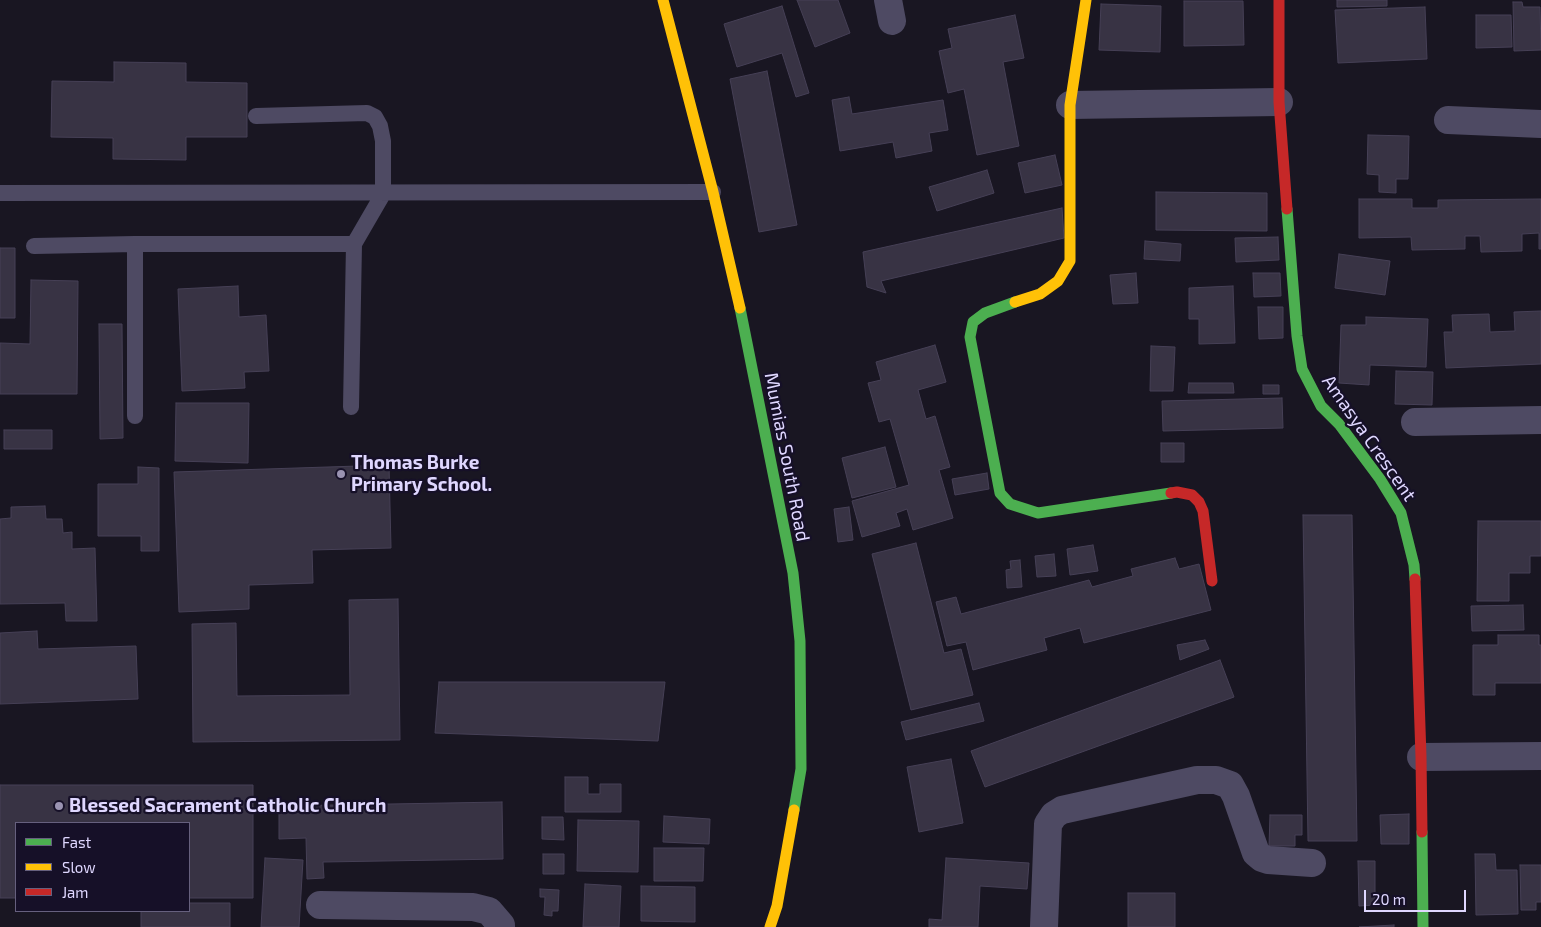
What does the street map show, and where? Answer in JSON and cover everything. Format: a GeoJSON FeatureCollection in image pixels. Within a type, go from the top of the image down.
{"type":"FeatureCollection","features":[{"type":"Feature","properties":{"kind":"street","name":"Mumias South Road"},"geometry":{"type":"LineString","coordinates":[[662,0],[712,192],[741,314],[791,564],[800,641],[801,769],[777,906],[770,927]]}},
{"type":"Feature","properties":{"kind":"street"},"geometry":{"type":"LineString","coordinates":[[1086,0],[1070,105],[1070,261],[1058,280],[1040,294],[985,313],[973,322],[970,337],[1000,493],[1016,508],[1038,513],[1177,492],[1192,495],[1199,502],[1203,511],[1212,581]]}},
{"type":"Feature","properties":{"kind":"street","name":"Amasya Crescent"},"geometry":{"type":"LineString","coordinates":[[1278,0],[1279,102],[1297,336],[1302,369],[1320,406],[1339,424],[1380,479],[1401,513],[1414,565],[1421,757],[1423,927]]}},
{"type":"Feature","properties":{"kind":"street"},"geometry":{"type":"LineString","coordinates":[[1070,105],[1279,102]]}},
{"type":"Feature","properties":{"kind":"street"},"geometry":{"type":"LineString","coordinates":[[1448,120],[1541,124]]}},
{"type":"Feature","properties":{"kind":"street"},"geometry":{"type":"LineString","coordinates":[[1415,422],[1541,420]]}},
{"type":"Feature","properties":{"kind":"street"},"geometry":{"type":"LineString","coordinates":[[1421,757],[1541,756]]}},
{"type":"Feature","properties":{"kind":"street"},"geometry":{"type":"LineString","coordinates":[[1044,927],[1048,824],[1054,815],[1062,810],[1197,780],[1216,780],[1230,785],[1236,796],[1256,853],[1268,860],[1312,863]]}},
{"type":"Feature","properties":{"kind":"street"},"geometry":{"type":"LineString","coordinates":[[320,905],[411,917],[473,907],[489,911],[501,927]]}},
{"type":"Feature","properties":{"kind":"lane"},"geometry":{"type":"LineString","coordinates":[[256,116],[367,113],[375,117],[380,126],[383,141],[383,194],[354,244],[351,407]]}},
{"type":"Feature","properties":{"kind":"lane"},"geometry":{"type":"LineString","coordinates":[[0,193],[383,194],[712,192]]}},
{"type":"Feature","properties":{"kind":"lane"},"geometry":{"type":"LineString","coordinates":[[135,244],[136,416]]}},
{"type":"Feature","properties":{"kind":"lane"},"geometry":{"type":"LineString","coordinates":[[34,246],[354,244]]}},
{"type":"Feature","properties":{"kind":"building"},"geometry":{"type":"Polygon","coordinates":[[[797,0],[838,0],[850,33],[815,47],[797,0]]]}},
{"type":"Feature","properties":{"kind":"building"},"geometry":{"type":"Polygon","coordinates":[[[1337,0],[1387,0],[1387,6],[1337,7],[1337,0]]]}},
{"type":"Feature","properties":{"kind":"building"},"geometry":{"type":"Polygon","coordinates":[[[1184,1],[1243,1],[1244,45],[1184,46],[1184,1]]]}},
{"type":"Feature","properties":{"kind":"building"},"geometry":{"type":"Polygon","coordinates":[[[1513,2],[1522,2],[1523,7],[1540,7],[1541,50],[1514,51],[1513,2]]]}},
{"type":"Feature","properties":{"kind":"building"},"geometry":{"type":"Polygon","coordinates":[[[1101,4],[1161,6],[1160,52],[1099,50],[1101,4]]]}},
{"type":"Feature","properties":{"kind":"building"},"geometry":{"type":"Polygon","coordinates":[[[782,6],[809,93],[796,97],[782,53],[737,67],[724,24],[782,6]]]}},
{"type":"Feature","properties":{"kind":"building"},"geometry":{"type":"Polygon","coordinates":[[[1425,7],[1427,59],[1338,63],[1335,10],[1425,7]]]}},
{"type":"Feature","properties":{"kind":"building"},"geometry":{"type":"Polygon","coordinates":[[[1015,15],[1024,58],[1003,62],[1019,146],[977,155],[964,89],[948,93],[939,51],[952,48],[948,29],[1015,15]]]}},
{"type":"Feature","properties":{"kind":"building"},"geometry":{"type":"Polygon","coordinates":[[[1476,15],[1511,15],[1512,47],[1476,48],[1476,15]]]}},
{"type":"Feature","properties":{"kind":"building"},"geometry":{"type":"Polygon","coordinates":[[[114,62],[186,63],[186,82],[247,83],[247,137],[186,137],[186,160],[113,159],[113,138],[51,137],[52,81],[114,82],[114,62]]]}},
{"type":"Feature","properties":{"kind":"building"},"geometry":{"type":"Polygon","coordinates":[[[767,71],[797,225],[759,232],[730,79],[767,71]]]}},
{"type":"Feature","properties":{"kind":"building"},"geometry":{"type":"Polygon","coordinates":[[[849,97],[852,114],[943,100],[948,130],[929,133],[932,151],[896,158],[893,142],[840,151],[832,100],[849,97]]]}},
{"type":"Feature","properties":{"kind":"building"},"geometry":{"type":"Polygon","coordinates":[[[1368,135],[1409,136],[1408,179],[1396,179],[1396,193],[1379,192],[1379,175],[1367,174],[1368,135]]]}},
{"type":"Feature","properties":{"kind":"building"},"geometry":{"type":"Polygon","coordinates":[[[1055,155],[1062,185],[1025,193],[1018,163],[1055,155]]]}},
{"type":"Feature","properties":{"kind":"building"},"geometry":{"type":"Polygon","coordinates":[[[987,170],[994,193],[937,211],[929,187],[987,170]]]}},
{"type":"Feature","properties":{"kind":"building"},"geometry":{"type":"Polygon","coordinates":[[[1156,192],[1267,193],[1267,231],[1156,230],[1156,192]]]}},
{"type":"Feature","properties":{"kind":"building"},"geometry":{"type":"Polygon","coordinates":[[[1359,199],[1412,199],[1412,208],[1438,208],[1438,200],[1541,199],[1541,249],[1539,249],[1539,233],[1522,234],[1522,251],[1481,252],[1480,236],[1465,236],[1465,249],[1412,250],[1411,237],[1359,238],[1359,199]]]}},
{"type":"Feature","properties":{"kind":"building"},"geometry":{"type":"Polygon","coordinates":[[[1062,208],[1064,238],[881,281],[886,293],[867,287],[863,252],[1062,208]]]}},
{"type":"Feature","properties":{"kind":"building"},"geometry":{"type":"Polygon","coordinates":[[[1278,237],[1279,260],[1236,262],[1235,238],[1278,237]]]}},
{"type":"Feature","properties":{"kind":"building"},"geometry":{"type":"Polygon","coordinates":[[[1145,241],[1181,244],[1180,261],[1144,259],[1145,241]]]}},
{"type":"Feature","properties":{"kind":"building"},"geometry":{"type":"Polygon","coordinates":[[[0,248],[15,248],[15,318],[0,318],[0,248]]]}},
{"type":"Feature","properties":{"kind":"building"},"geometry":{"type":"Polygon","coordinates":[[[1339,254],[1390,261],[1385,295],[1335,288],[1339,254]]]}},
{"type":"Feature","properties":{"kind":"building"},"geometry":{"type":"Polygon","coordinates":[[[1136,273],[1138,303],[1113,304],[1110,275],[1136,273]]]}},
{"type":"Feature","properties":{"kind":"building"},"geometry":{"type":"Polygon","coordinates":[[[1253,273],[1280,273],[1281,296],[1254,297],[1253,273]]]}},
{"type":"Feature","properties":{"kind":"building"},"geometry":{"type":"Polygon","coordinates":[[[31,280],[78,281],[77,394],[0,394],[0,343],[30,344],[31,280]]]}},
{"type":"Feature","properties":{"kind":"building"},"geometry":{"type":"Polygon","coordinates":[[[238,286],[239,317],[266,315],[269,371],[244,372],[245,388],[182,391],[178,289],[238,286]]]}},
{"type":"Feature","properties":{"kind":"building"},"geometry":{"type":"Polygon","coordinates":[[[1233,286],[1235,343],[1199,344],[1199,319],[1189,319],[1189,288],[1233,286]]]}},
{"type":"Feature","properties":{"kind":"building"},"geometry":{"type":"Polygon","coordinates":[[[1258,307],[1283,307],[1283,338],[1259,339],[1258,307]]]}},
{"type":"Feature","properties":{"kind":"building"},"geometry":{"type":"Polygon","coordinates":[[[1541,311],[1541,364],[1446,368],[1444,332],[1453,332],[1452,315],[1489,314],[1490,332],[1515,331],[1514,312],[1541,311]]]}},
{"type":"Feature","properties":{"kind":"building"},"geometry":{"type":"Polygon","coordinates":[[[1366,317],[1428,319],[1426,367],[1370,365],[1369,385],[1339,383],[1341,325],[1366,325],[1366,317]]]}},
{"type":"Feature","properties":{"kind":"building"},"geometry":{"type":"Polygon","coordinates":[[[99,324],[122,324],[123,438],[100,439],[99,324]]]}},
{"type":"Feature","properties":{"kind":"building"},"geometry":{"type":"Polygon","coordinates":[[[935,345],[946,382],[918,390],[926,419],[935,416],[950,467],[939,470],[953,518],[913,530],[907,509],[896,513],[900,526],[862,537],[852,501],[909,485],[890,419],[879,422],[868,383],[881,380],[876,362],[935,345]]]}},
{"type":"Feature","properties":{"kind":"building"},"geometry":{"type":"Polygon","coordinates":[[[1151,346],[1175,347],[1173,391],[1150,391],[1151,346]]]}},
{"type":"Feature","properties":{"kind":"building"},"geometry":{"type":"Polygon","coordinates":[[[1396,371],[1433,372],[1432,405],[1395,404],[1396,371]]]}},
{"type":"Feature","properties":{"kind":"building"},"geometry":{"type":"Polygon","coordinates":[[[1189,383],[1233,383],[1234,393],[1188,393],[1189,383]]]}},
{"type":"Feature","properties":{"kind":"building"},"geometry":{"type":"Polygon","coordinates":[[[1263,385],[1279,385],[1279,394],[1263,394],[1263,385]]]}},
{"type":"Feature","properties":{"kind":"building"},"geometry":{"type":"Polygon","coordinates":[[[1282,398],[1283,428],[1163,431],[1162,401],[1282,398]]]}},
{"type":"Feature","properties":{"kind":"building"},"geometry":{"type":"Polygon","coordinates":[[[176,403],[249,403],[248,463],[175,461],[176,403]]]}},
{"type":"Feature","properties":{"kind":"building"},"geometry":{"type":"Polygon","coordinates":[[[4,430],[52,430],[52,449],[4,449],[4,430]]]}},
{"type":"Feature","properties":{"kind":"building"},"geometry":{"type":"Polygon","coordinates":[[[1161,443],[1184,443],[1184,462],[1161,462],[1161,443]]]}},
{"type":"Feature","properties":{"kind":"building"},"geometry":{"type":"Polygon","coordinates":[[[885,447],[896,487],[852,498],[842,458],[885,447]]]}},
{"type":"Feature","properties":{"kind":"building"},"geometry":{"type":"Polygon","coordinates":[[[389,465],[391,548],[312,550],[313,583],[249,585],[249,609],[179,612],[174,472],[389,465]]]}},
{"type":"Feature","properties":{"kind":"building"},"geometry":{"type":"Polygon","coordinates":[[[138,467],[159,468],[159,551],[141,551],[141,536],[98,536],[98,484],[138,484],[138,467]]]}},
{"type":"Feature","properties":{"kind":"building"},"geometry":{"type":"Polygon","coordinates":[[[987,473],[989,489],[955,495],[952,479],[987,473]]]}},
{"type":"Feature","properties":{"kind":"building"},"geometry":{"type":"Polygon","coordinates":[[[45,506],[46,519],[62,519],[63,533],[72,532],[72,549],[95,548],[97,621],[66,621],[65,603],[0,604],[0,519],[11,518],[11,507],[45,506]]]}},
{"type":"Feature","properties":{"kind":"building"},"geometry":{"type":"Polygon","coordinates":[[[849,507],[853,540],[838,542],[834,509],[849,507]]]}},
{"type":"Feature","properties":{"kind":"building"},"geometry":{"type":"Polygon","coordinates":[[[1303,515],[1352,515],[1357,841],[1308,841],[1303,515]]]}},
{"type":"Feature","properties":{"kind":"building"},"geometry":{"type":"Polygon","coordinates":[[[1478,521],[1541,521],[1541,556],[1530,556],[1530,573],[1509,573],[1509,601],[1477,601],[1478,521]]]}},
{"type":"Feature","properties":{"kind":"building"},"geometry":{"type":"Polygon","coordinates":[[[916,543],[944,653],[961,649],[973,695],[911,710],[872,554],[916,543]]]}},
{"type":"Feature","properties":{"kind":"building"},"geometry":{"type":"Polygon","coordinates":[[[1093,545],[1098,571],[1070,575],[1067,549],[1093,545]]]}},
{"type":"Feature","properties":{"kind":"building"},"geometry":{"type":"Polygon","coordinates":[[[1054,554],[1056,576],[1037,577],[1035,556],[1054,554]]]}},
{"type":"Feature","properties":{"kind":"building"},"geometry":{"type":"Polygon","coordinates":[[[1175,558],[1179,569],[1199,564],[1211,610],[1084,643],[1080,628],[1044,638],[1047,650],[973,670],[966,642],[947,646],[936,602],[956,597],[961,614],[1089,580],[1092,587],[1133,576],[1131,569],[1175,558]]]}},
{"type":"Feature","properties":{"kind":"building"},"geometry":{"type":"Polygon","coordinates":[[[1020,560],[1022,587],[1007,588],[1006,570],[1011,569],[1010,561],[1020,560]]]}},
{"type":"Feature","properties":{"kind":"building"},"geometry":{"type":"Polygon","coordinates":[[[398,599],[400,740],[193,742],[192,624],[236,623],[237,696],[350,695],[349,600],[398,599]]]}},
{"type":"Feature","properties":{"kind":"building"},"geometry":{"type":"Polygon","coordinates":[[[1523,605],[1524,630],[1472,631],[1471,606],[1523,605]]]}},
{"type":"Feature","properties":{"kind":"building"},"geometry":{"type":"Polygon","coordinates":[[[37,631],[38,649],[136,646],[138,699],[0,704],[0,633],[37,631]]]}},
{"type":"Feature","properties":{"kind":"building"},"geometry":{"type":"Polygon","coordinates":[[[1498,635],[1539,635],[1539,645],[1541,645],[1541,683],[1495,683],[1495,695],[1473,695],[1473,645],[1498,645],[1498,635]]]}},
{"type":"Feature","properties":{"kind":"building"},"geometry":{"type":"Polygon","coordinates":[[[1205,640],[1209,649],[1180,660],[1177,645],[1205,640]]]}},
{"type":"Feature","properties":{"kind":"building"},"geometry":{"type":"Polygon","coordinates":[[[1220,660],[1234,697],[985,787],[971,751],[1220,660]]]}},
{"type":"Feature","properties":{"kind":"building"},"geometry":{"type":"Polygon","coordinates":[[[439,682],[665,682],[658,741],[435,733],[439,682]]]}},
{"type":"Feature","properties":{"kind":"building"},"geometry":{"type":"Polygon","coordinates":[[[979,703],[984,721],[906,740],[901,722],[979,703]]]}},
{"type":"Feature","properties":{"kind":"building"},"geometry":{"type":"Polygon","coordinates":[[[951,759],[963,823],[919,832],[907,767],[951,759]]]}},
{"type":"Feature","properties":{"kind":"building"},"geometry":{"type":"Polygon","coordinates":[[[565,777],[588,777],[588,794],[600,794],[600,784],[621,784],[621,812],[565,812],[565,777]]]}},
{"type":"Feature","properties":{"kind":"building"},"geometry":{"type":"Polygon","coordinates":[[[0,785],[253,785],[253,898],[190,898],[190,822],[15,822],[15,898],[0,898],[0,785]]]}},
{"type":"Feature","properties":{"kind":"building"},"geometry":{"type":"Polygon","coordinates":[[[502,802],[503,859],[323,862],[324,878],[307,879],[306,838],[279,839],[279,806],[502,802]]]}},
{"type":"Feature","properties":{"kind":"building"},"geometry":{"type":"Polygon","coordinates":[[[1409,814],[1409,844],[1381,844],[1380,815],[1409,814]]]}},
{"type":"Feature","properties":{"kind":"building"},"geometry":{"type":"Polygon","coordinates":[[[1270,815],[1302,815],[1302,835],[1295,835],[1295,846],[1269,846],[1270,815]]]}},
{"type":"Feature","properties":{"kind":"building"},"geometry":{"type":"Polygon","coordinates":[[[664,816],[710,819],[709,844],[663,842],[664,816]]]}},
{"type":"Feature","properties":{"kind":"building"},"geometry":{"type":"Polygon","coordinates":[[[542,817],[563,817],[564,840],[542,839],[542,817]]]}},
{"type":"Feature","properties":{"kind":"building"},"geometry":{"type":"Polygon","coordinates":[[[578,820],[639,821],[638,872],[577,871],[578,820]]]}},
{"type":"Feature","properties":{"kind":"building"},"geometry":{"type":"Polygon","coordinates":[[[654,848],[704,848],[703,881],[654,881],[654,848]]]}},
{"type":"Feature","properties":{"kind":"building"},"geometry":{"type":"Polygon","coordinates":[[[543,854],[564,854],[564,874],[543,874],[543,854]]]}},
{"type":"Feature","properties":{"kind":"building"},"geometry":{"type":"Polygon","coordinates":[[[1475,854],[1495,854],[1496,870],[1517,870],[1518,914],[1476,915],[1475,854]]]}},
{"type":"Feature","properties":{"kind":"building"},"geometry":{"type":"Polygon","coordinates":[[[265,858],[303,860],[299,927],[261,927],[265,858]]]}},
{"type":"Feature","properties":{"kind":"building"},"geometry":{"type":"Polygon","coordinates":[[[946,858],[1029,863],[1027,889],[980,886],[978,927],[929,927],[929,919],[942,920],[946,858]]]}},
{"type":"Feature","properties":{"kind":"building"},"geometry":{"type":"Polygon","coordinates":[[[1358,861],[1375,861],[1375,905],[1359,906],[1358,861]]]}},
{"type":"Feature","properties":{"kind":"building"},"geometry":{"type":"Polygon","coordinates":[[[1520,865],[1541,865],[1541,902],[1536,902],[1536,910],[1521,910],[1520,865]]]}},
{"type":"Feature","properties":{"kind":"building"},"geometry":{"type":"Polygon","coordinates":[[[585,884],[621,886],[619,927],[583,927],[585,884]]]}},
{"type":"Feature","properties":{"kind":"building"},"geometry":{"type":"Polygon","coordinates":[[[641,886],[695,887],[695,922],[641,921],[641,886]]]}},
{"type":"Feature","properties":{"kind":"building"},"geometry":{"type":"Polygon","coordinates":[[[540,889],[559,890],[558,911],[552,911],[552,916],[544,915],[545,897],[540,897],[540,889]]]}},
{"type":"Feature","properties":{"kind":"building"},"geometry":{"type":"Polygon","coordinates":[[[1128,893],[1175,893],[1175,927],[1128,927],[1128,893]]]}},
{"type":"Feature","properties":{"kind":"building"},"geometry":{"type":"Polygon","coordinates":[[[190,903],[230,903],[230,927],[141,927],[141,912],[190,912],[190,903]]]}},
{"type":"Feature","properties":{"kind":"building"},"geometry":{"type":"Polygon","coordinates":[[[1394,925],[1394,927],[1359,927],[1394,925]]]}},
{"type":"Feature","properties":{"kind":"traffic: fast"},"geometry":{"type":"LineString","coordinates":[[1287,209],[1297,336],[1302,369],[1321,406],[1339,424],[1380,479],[1401,513],[1414,565],[1415,579]]}},
{"type":"Feature","properties":{"kind":"traffic: fast"},"geometry":{"type":"LineString","coordinates":[[1015,302],[985,313],[973,322],[970,337],[1000,493],[1010,504],[1038,513],[1171,493]]}},
{"type":"Feature","properties":{"kind":"traffic: fast"},"geometry":{"type":"LineString","coordinates":[[740,308],[793,573],[800,641],[801,769],[794,810]]}},
{"type":"Feature","properties":{"kind":"traffic: fast"},"geometry":{"type":"LineString","coordinates":[[1422,832],[1423,927]]}},
{"type":"Feature","properties":{"kind":"traffic: slow"},"geometry":{"type":"LineString","coordinates":[[663,0],[713,192],[740,308]]}},
{"type":"Feature","properties":{"kind":"traffic: slow"},"geometry":{"type":"LineString","coordinates":[[1015,302],[1040,294],[1058,281],[1070,261],[1070,105],[1086,0]]}},
{"type":"Feature","properties":{"kind":"traffic: slow"},"geometry":{"type":"LineString","coordinates":[[770,927],[777,906],[794,810]]}},
{"type":"Feature","properties":{"kind":"traffic: jam"},"geometry":{"type":"LineString","coordinates":[[1279,0],[1279,102],[1287,209]]}},
{"type":"Feature","properties":{"kind":"traffic: jam"},"geometry":{"type":"LineString","coordinates":[[1171,493],[1177,492],[1192,495],[1199,502],[1203,511],[1212,581]]}},
{"type":"Feature","properties":{"kind":"traffic: jam"},"geometry":{"type":"LineString","coordinates":[[1415,579],[1422,832]]}},
{"type":"Feature","properties":{"kind":"place","name":"Thomas Burke Primary School."},"geometry":{"type":"Point","coordinates":[341,474]}},
{"type":"Feature","properties":{"kind":"place","name":"Blessed Sacrament Catholic Church"},"geometry":{"type":"Point","coordinates":[59,806]}}]}
